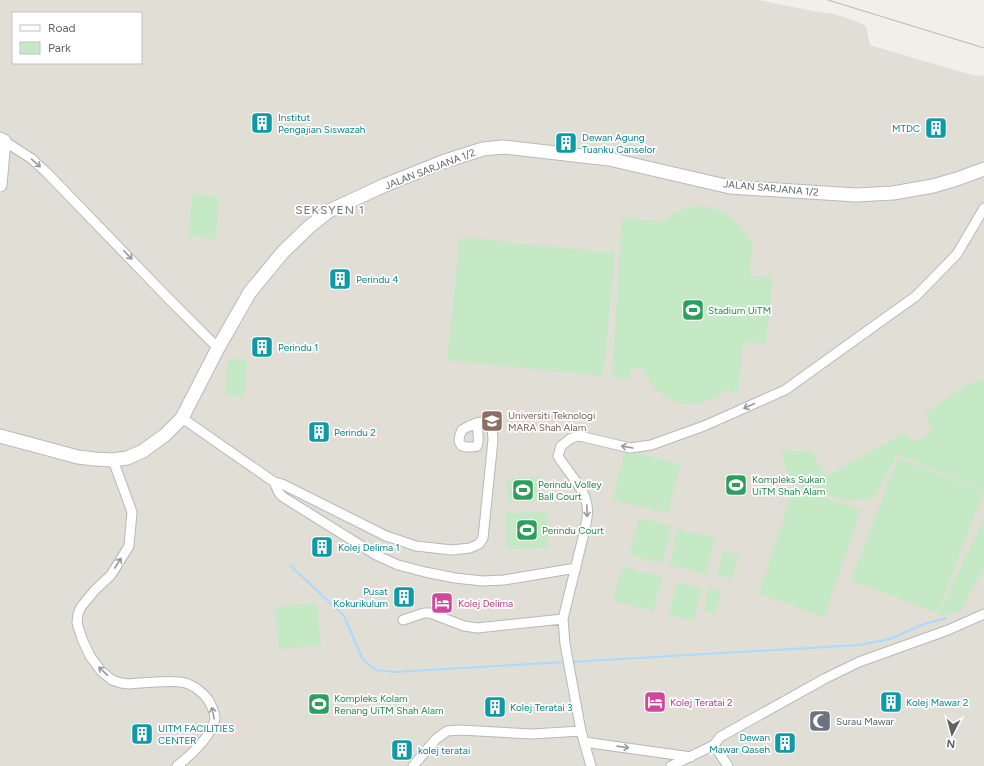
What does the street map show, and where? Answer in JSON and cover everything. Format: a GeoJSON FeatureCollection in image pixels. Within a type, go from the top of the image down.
{"type":"FeatureCollection","features":[{"type":"Feature","properties":{"kind":"street"},"geometry":{"type":"LineString","coordinates":[[0,185],[2,140],[32,159],[47,173],[218,348]]}},
{"type":"Feature","properties":{"kind":"street","name":"JALAN SARJANA 1/2"},"geometry":{"type":"LineString","coordinates":[[0,436],[78,457],[114,460],[135,455],[147,449],[165,435],[182,418],[218,348],[250,292],[283,252],[309,228],[329,211],[445,161],[483,149],[503,147],[609,159],[730,187],[856,195],[876,195],[933,186],[984,169]]}},
{"type":"Feature","properties":{"kind":"street"},"geometry":{"type":"LineString","coordinates":[[591,766],[581,731],[566,651],[563,619],[586,529],[588,513],[586,500],[578,484],[558,456],[561,446],[577,436],[630,448],[651,445],[704,426],[785,390],[916,296],[957,254],[984,208]]}},
{"type":"Feature","properties":{"kind":"street"},"geometry":{"type":"LineString","coordinates":[[182,418],[274,482],[282,484],[386,536],[416,546],[452,550],[470,548],[479,544],[483,538],[493,440],[492,425],[484,421],[477,423]]}},
{"type":"Feature","properties":{"kind":"street"},"geometry":{"type":"LineString","coordinates":[[114,460],[132,512],[129,546],[111,575],[95,590],[81,607],[78,614],[77,623],[82,639],[90,656],[101,671],[112,680],[129,684],[184,682],[193,686],[207,698],[214,711],[215,718],[209,733],[188,757],[177,766]]}},
{"type":"Feature","properties":{"kind":"street"},"geometry":{"type":"LineString","coordinates":[[274,482],[279,493],[283,497],[376,555],[398,565],[455,578],[483,581],[504,580],[576,568]]}},
{"type":"Feature","properties":{"kind":"street"},"geometry":{"type":"LineString","coordinates":[[403,620],[424,613],[430,613],[464,626],[477,628],[563,619]]}},
{"type":"Feature","properties":{"kind":"street"},"geometry":{"type":"LineString","coordinates":[[671,766],[714,745],[720,737],[832,674],[859,662],[948,630],[984,614]]}},
{"type":"Feature","properties":{"kind":"street"},"geometry":{"type":"LineString","coordinates":[[413,766],[436,739],[447,731],[460,730],[532,734],[581,731]]}},
{"type":"Feature","properties":{"kind":"street"},"geometry":{"type":"LineString","coordinates":[[584,742],[691,757]]}},
{"type":"Feature","properties":{"kind":"street"},"geometry":{"type":"LineString","coordinates":[[714,745],[728,766]]}},
{"type":"Feature","properties":{"kind":"shaded area","name":"Universiti Teknologi MARA Shah Alam"},"geometry":{"type":"Polygon","coordinates":[[[0,0],[758,0],[834,14],[853,20],[866,26],[870,45],[947,68],[973,75],[984,76],[984,766],[0,766],[0,0]]]}},
{"type":"Feature","properties":{"kind":"green space"},"geometry":{"type":"Polygon","coordinates":[[[192,194],[219,197],[216,239],[188,236],[192,194]]]}},
{"type":"Feature","properties":{"kind":"green space","name":"Stadium UiTM"},"geometry":{"type":"Polygon","coordinates":[[[689,207],[716,210],[732,218],[744,232],[748,240],[753,241],[750,276],[773,278],[766,344],[743,342],[738,393],[730,392],[730,387],[718,396],[705,402],[693,404],[680,403],[658,391],[649,381],[642,368],[631,368],[629,380],[612,377],[622,217],[663,222],[675,213],[689,207]]]}},
{"type":"Feature","properties":{"kind":"green space"},"geometry":{"type":"Polygon","coordinates":[[[460,237],[615,253],[603,376],[447,360],[460,237]]]}},
{"type":"Feature","properties":{"kind":"green space"},"geometry":{"type":"Polygon","coordinates":[[[228,359],[247,360],[244,397],[225,395],[228,359]]]}},
{"type":"Feature","properties":{"kind":"green space"},"geometry":{"type":"Polygon","coordinates":[[[984,379],[984,491],[897,454],[874,498],[847,501],[790,483],[781,450],[811,452],[827,476],[904,433],[915,442],[933,430],[924,414],[968,384],[984,379]]]}},
{"type":"Feature","properties":{"kind":"green space"},"geometry":{"type":"Polygon","coordinates":[[[625,450],[680,464],[668,513],[613,500],[625,450]]]}},
{"type":"Feature","properties":{"kind":"green space"},"geometry":{"type":"Polygon","coordinates":[[[898,458],[984,492],[937,613],[851,580],[898,458]]]}},
{"type":"Feature","properties":{"kind":"green space","name":"Perindu Volley Ball Court"},"geometry":{"type":"Polygon","coordinates":[[[539,477],[540,501],[508,503],[507,478],[539,477]]]}},
{"type":"Feature","properties":{"kind":"green space"},"geometry":{"type":"Polygon","coordinates":[[[794,487],[861,510],[824,617],[759,594],[794,487]]]}},
{"type":"Feature","properties":{"kind":"green space","name":"Perindu Court"},"geometry":{"type":"Polygon","coordinates":[[[547,512],[548,548],[507,549],[506,513],[547,512]]]}},
{"type":"Feature","properties":{"kind":"green space"},"geometry":{"type":"Polygon","coordinates":[[[639,518],[672,526],[662,564],[629,555],[639,518]]]}},
{"type":"Feature","properties":{"kind":"green space"},"geometry":{"type":"Polygon","coordinates":[[[984,518],[984,567],[960,612],[937,616],[984,518]]]}},
{"type":"Feature","properties":{"kind":"green space"},"geometry":{"type":"Polygon","coordinates":[[[678,529],[715,538],[706,574],[669,565],[678,529]]]}},
{"type":"Feature","properties":{"kind":"green space"},"geometry":{"type":"Polygon","coordinates":[[[723,551],[739,555],[732,579],[717,575],[723,551]]]}},
{"type":"Feature","properties":{"kind":"green space"},"geometry":{"type":"Polygon","coordinates":[[[622,567],[662,577],[653,611],[613,601],[622,567]]]}},
{"type":"Feature","properties":{"kind":"green space"},"geometry":{"type":"Polygon","coordinates":[[[677,582],[702,589],[693,621],[668,615],[677,582]]]}},
{"type":"Feature","properties":{"kind":"green space"},"geometry":{"type":"Polygon","coordinates":[[[709,588],[721,591],[715,613],[704,610],[709,588]]]}},
{"type":"Feature","properties":{"kind":"green space"},"geometry":{"type":"Polygon","coordinates":[[[317,603],[321,645],[279,649],[275,607],[317,603]]]}},
{"type":"Feature","properties":{"kind":"waterway"},"geometry":{"type":"LineString","coordinates":[[290,565],[344,616],[363,660],[376,670],[394,672],[566,662]]}},
{"type":"Feature","properties":{"kind":"waterway"},"geometry":{"type":"LineString","coordinates":[[570,662],[859,645],[890,639],[924,624],[946,618]]}},
{"type":"Feature","properties":{"kind":"tram line"},"geometry":{"type":"LineString","coordinates":[[828,0],[984,48]]}},
{"type":"Feature","properties":{"kind":"place","name":"Institut Pengajian Siswazah"},"geometry":{"type":"Point","coordinates":[262,123]}},
{"type":"Feature","properties":{"kind":"place","name":"MTDC"},"geometry":{"type":"Point","coordinates":[936,128]}},
{"type":"Feature","properties":{"kind":"place","name":"Dewan Agung Tuanku Canselor"},"geometry":{"type":"Point","coordinates":[566,143]}},
{"type":"Feature","properties":{"kind":"place","name":"Perindu 4"},"geometry":{"type":"Point","coordinates":[340,279]}},
{"type":"Feature","properties":{"kind":"place","name":"Stadium UiTM"},"geometry":{"type":"Point","coordinates":[693,310]}},
{"type":"Feature","properties":{"kind":"place","name":"Perindu 1"},"geometry":{"type":"Point","coordinates":[262,347]}},
{"type":"Feature","properties":{"kind":"place","name":"Universiti Teknologi MARA Shah Alam"},"geometry":{"type":"Point","coordinates":[492,421]}},
{"type":"Feature","properties":{"kind":"place","name":"Perindu 2"},"geometry":{"type":"Point","coordinates":[319,432]}},
{"type":"Feature","properties":{"kind":"place","name":"Kompleks Sukan UiTM Shah Alam"},"geometry":{"type":"Point","coordinates":[736,485]}},
{"type":"Feature","properties":{"kind":"place","name":"Perindu Volley Ball Court"},"geometry":{"type":"Point","coordinates":[523,490]}},
{"type":"Feature","properties":{"kind":"place","name":"Perindu Court"},"geometry":{"type":"Point","coordinates":[527,530]}},
{"type":"Feature","properties":{"kind":"place","name":"Kolej Delima 1"},"geometry":{"type":"Point","coordinates":[322,547]}},
{"type":"Feature","properties":{"kind":"place","name":"Pusat Kokurikulum"},"geometry":{"type":"Point","coordinates":[404,597]}},
{"type":"Feature","properties":{"kind":"place","name":"Kolej Delima"},"geometry":{"type":"Point","coordinates":[442,603]}},
{"type":"Feature","properties":{"kind":"place","name":"Kolej Teratai 2"},"geometry":{"type":"Point","coordinates":[655,702]}},
{"type":"Feature","properties":{"kind":"place","name":"Kolej Mawar 2"},"geometry":{"type":"Point","coordinates":[891,702]}},
{"type":"Feature","properties":{"kind":"place","name":"Kompleks Kolam Renang UiTM Shah Alam"},"geometry":{"type":"Point","coordinates":[319,704]}},
{"type":"Feature","properties":{"kind":"place","name":"Kolej Teratai 3"},"geometry":{"type":"Point","coordinates":[495,707]}},
{"type":"Feature","properties":{"kind":"place","name":"Surau Mawar"},"geometry":{"type":"Point","coordinates":[820,721]}},
{"type":"Feature","properties":{"kind":"place","name":"UITM FACILITIES CENTER"},"geometry":{"type":"Point","coordinates":[142,734]}},
{"type":"Feature","properties":{"kind":"place","name":"Dewan Mawar Qaseh"},"geometry":{"type":"Point","coordinates":[785,743]}},
{"type":"Feature","properties":{"kind":"place","name":"kolej teratai"},"geometry":{"type":"Point","coordinates":[402,750]}},
{"type":"Feature","properties":{"kind":"district","name":"SEKSYEN 1"},"geometry":{"type":"Point","coordinates":[330,210]}}]}
